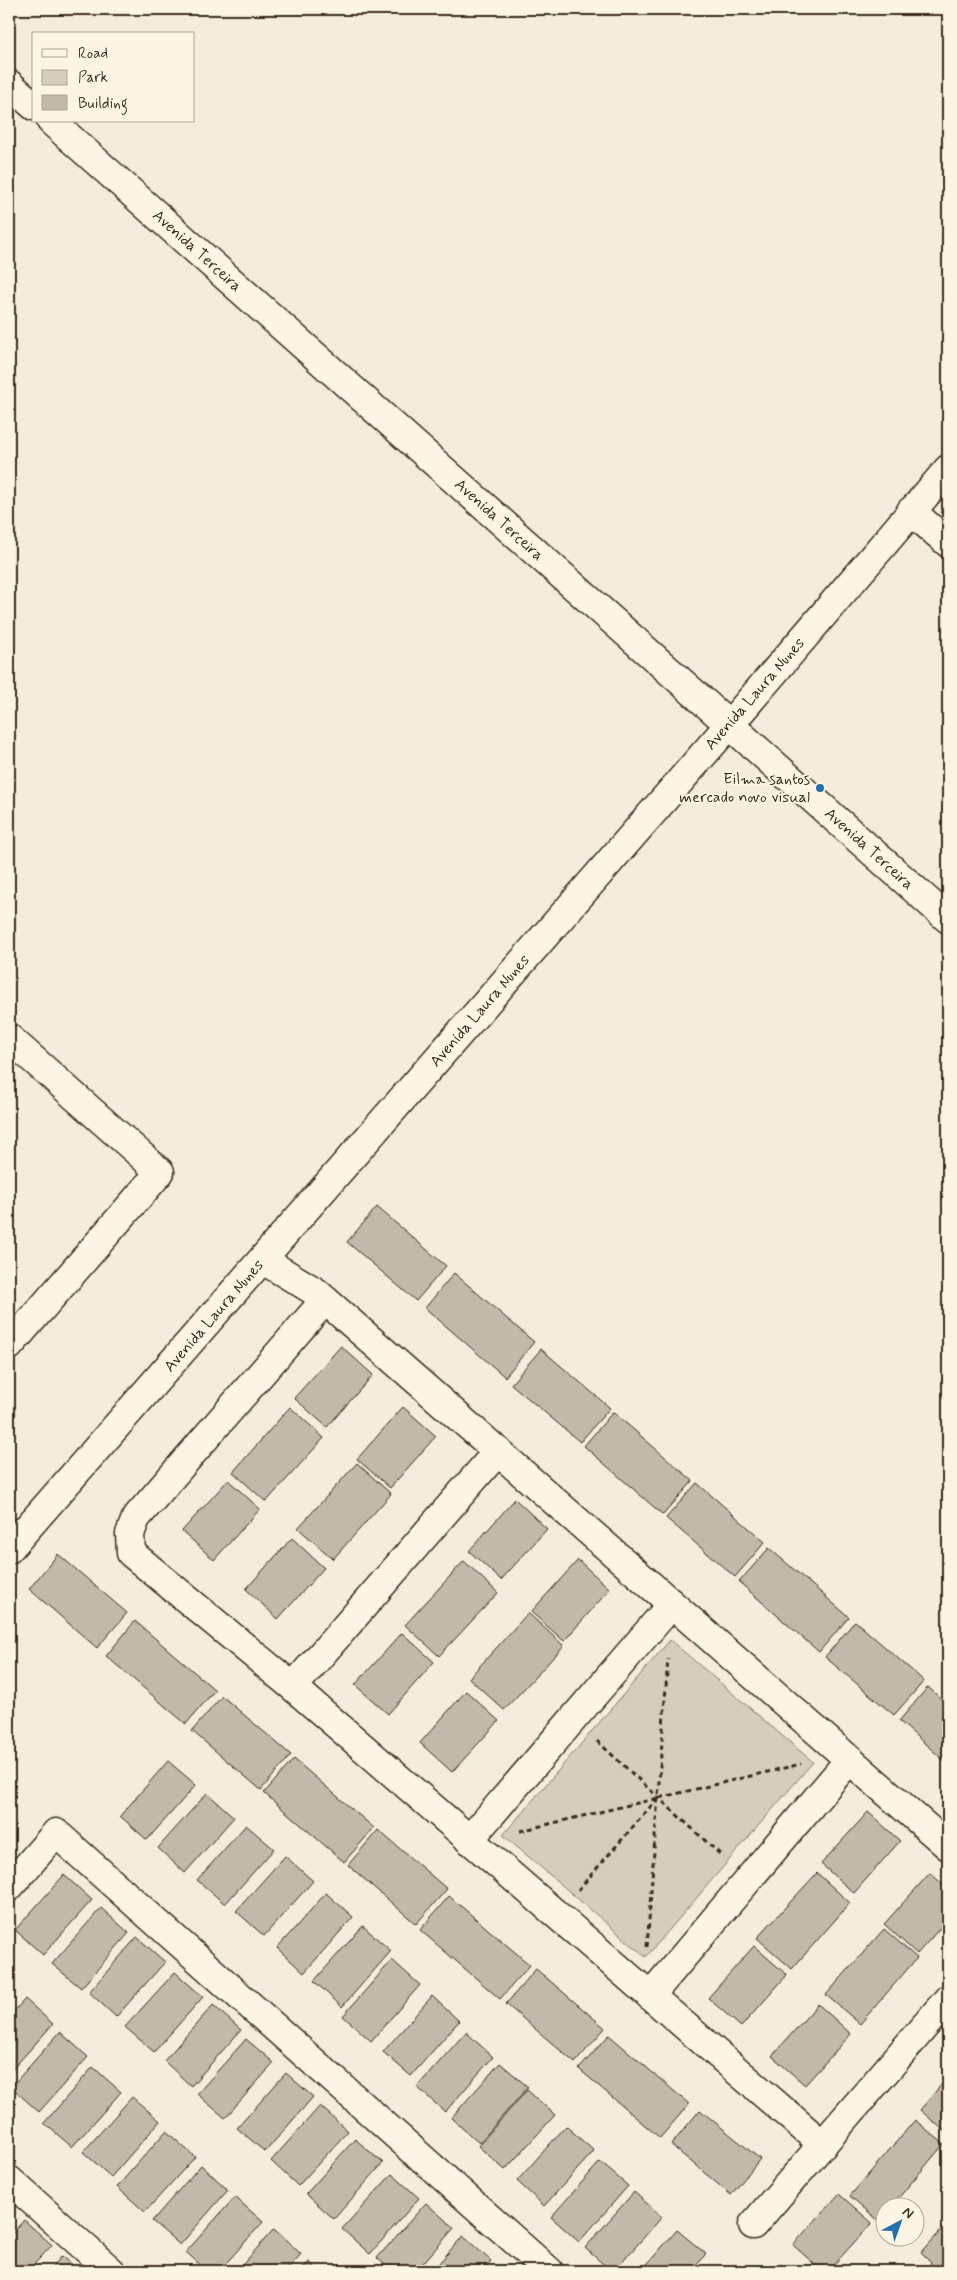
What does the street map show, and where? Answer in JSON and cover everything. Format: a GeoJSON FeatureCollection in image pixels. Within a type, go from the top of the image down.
{"type":"FeatureCollection","features":[{"type":"Feature","properties":{"kind":"street"},"geometry":{"type":"LineString","coordinates":[[9,84],[32,104]]}},
{"type":"Feature","properties":{"kind":"street","name":"Avenida Terceira"},"geometry":{"type":"LineString","coordinates":[[52,122],[948,919]]}},
{"type":"Feature","properties":{"kind":"street","name":"Avenida Laura Nunes"},"geometry":{"type":"LineString","coordinates":[[9,1550],[729,725],[948,469]]}},
{"type":"Feature","properties":{"kind":"street"},"geometry":{"type":"LineString","coordinates":[[911,511],[948,543]]}},
{"type":"Feature","properties":{"kind":"street"},"geometry":{"type":"LineString","coordinates":[[9,1038],[160,1172],[9,1346]]}},
{"type":"Feature","properties":{"kind":"street"},"geometry":{"type":"LineString","coordinates":[[263,1260],[316,1292],[948,1846]]}},
{"type":"Feature","properties":{"kind":"street"},"geometry":{"type":"LineString","coordinates":[[325,1300],[149,1501],[136,1518],[130,1534],[131,1553],[293,1687],[823,2145]]}},
{"type":"Feature","properties":{"kind":"street"},"geometry":{"type":"LineString","coordinates":[[293,1687],[498,1452]]}},
{"type":"Feature","properties":{"kind":"street"},"geometry":{"type":"LineString","coordinates":[[469,1840],[672,1604]]}},
{"type":"Feature","properties":{"kind":"street"},"geometry":{"type":"LineString","coordinates":[[650,1996],[850,1759]]}},
{"type":"Feature","properties":{"kind":"street"},"geometry":{"type":"LineString","coordinates":[[9,1887],[56,1833],[549,2271]]}},
{"type":"Feature","properties":{"kind":"street"},"geometry":{"type":"LineString","coordinates":[[753,2225],[948,1999]]}},
{"type":"Feature","properties":{"kind":"street"},"geometry":{"type":"LineString","coordinates":[[9,2180],[111,2271]]}},
{"type":"Feature","properties":{"kind":"path"},"geometry":{"type":"LineString","coordinates":[[647,1947],[669,1650]]}},
{"type":"Feature","properties":{"kind":"path"},"geometry":{"type":"LineString","coordinates":[[596,1740],[728,1862]]}},
{"type":"Feature","properties":{"kind":"path"},"geometry":{"type":"LineString","coordinates":[[512,1833],[804,1764]]}},
{"type":"Feature","properties":{"kind":"path"},"geometry":{"type":"LineString","coordinates":[[574,1895],[659,1798]]}},
{"type":"Feature","properties":{"kind":"green space"},"geometry":{"type":"Polygon","coordinates":[[[670,1640],[813,1762],[646,1957],[503,1835],[670,1640]]]}},
{"type":"Feature","properties":{"kind":"building"},"geometry":{"type":"Polygon","coordinates":[[[377,1207],[446,1266],[416,1301],[347,1242],[377,1207]]]}},
{"type":"Feature","properties":{"kind":"building"},"geometry":{"type":"Polygon","coordinates":[[[454,1273],[534,1342],[505,1377],[425,1308],[454,1273]]]}},
{"type":"Feature","properties":{"kind":"building"},"geometry":{"type":"Polygon","coordinates":[[[341,1346],[373,1375],[327,1427],[294,1398],[341,1346]]]}},
{"type":"Feature","properties":{"kind":"building"},"geometry":{"type":"Polygon","coordinates":[[[541,1349],[610,1408],[580,1442],[511,1384],[541,1349]]]}},
{"type":"Feature","properties":{"kind":"building"},"geometry":{"type":"Polygon","coordinates":[[[290,1407],[324,1438],[266,1502],[233,1472],[290,1407]]]}},
{"type":"Feature","properties":{"kind":"building"},"geometry":{"type":"Polygon","coordinates":[[[403,1407],[436,1436],[390,1488],[357,1459],[403,1407]]]}},
{"type":"Feature","properties":{"kind":"building"},"geometry":{"type":"Polygon","coordinates":[[[613,1412],[693,1481],[663,1515],[584,1446],[613,1412]]]}},
{"type":"Feature","properties":{"kind":"building"},"geometry":{"type":"Polygon","coordinates":[[[357,1463],[391,1494],[333,1559],[298,1528],[357,1463]]]}},
{"type":"Feature","properties":{"kind":"building"},"geometry":{"type":"Polygon","coordinates":[[[228,1480],[260,1509],[214,1560],[182,1531],[228,1480]]]}},
{"type":"Feature","properties":{"kind":"building"},"geometry":{"type":"Polygon","coordinates":[[[697,1483],[765,1542],[735,1577],[666,1518],[697,1483]]]}},
{"type":"Feature","properties":{"kind":"building"},"geometry":{"type":"Polygon","coordinates":[[[515,1499],[547,1529],[501,1580],[469,1551],[515,1499]]]}},
{"type":"Feature","properties":{"kind":"building"},"geometry":{"type":"Polygon","coordinates":[[[292,1538],[324,1568],[278,1619],[246,1589],[292,1538]]]}},
{"type":"Feature","properties":{"kind":"building"},"geometry":{"type":"Polygon","coordinates":[[[769,1548],[849,1617],[819,1652],[739,1582],[769,1548]]]}},
{"type":"Feature","properties":{"kind":"building"},"geometry":{"type":"Polygon","coordinates":[[[58,1554],[127,1613],[97,1648],[29,1589],[58,1554]]]}},
{"type":"Feature","properties":{"kind":"building"},"geometry":{"type":"Polygon","coordinates":[[[578,1560],[610,1589],[564,1641],[531,1612],[578,1560]]]}},
{"type":"Feature","properties":{"kind":"building"},"geometry":{"type":"Polygon","coordinates":[[[464,1561],[498,1593],[439,1656],[405,1625],[464,1561]]]}},
{"type":"Feature","properties":{"kind":"building"},"geometry":{"type":"Polygon","coordinates":[[[528,1613],[564,1646],[504,1710],[469,1678],[528,1613]]]}},
{"type":"Feature","properties":{"kind":"building"},"geometry":{"type":"Polygon","coordinates":[[[135,1621],[215,1690],[186,1724],[106,1656],[135,1621]]]}},
{"type":"Feature","properties":{"kind":"building"},"geometry":{"type":"Polygon","coordinates":[[[855,1621],[924,1681],[894,1715],[825,1657],[855,1621]]]}},
{"type":"Feature","properties":{"kind":"building"},"geometry":{"type":"Polygon","coordinates":[[[402,1633],[434,1662],[388,1714],[355,1685],[402,1633]]]}},
{"type":"Feature","properties":{"kind":"building"},"geometry":{"type":"Polygon","coordinates":[[[928,1687],[948,1705],[948,1764],[899,1721],[928,1687]]]}},
{"type":"Feature","properties":{"kind":"building"},"geometry":{"type":"Polygon","coordinates":[[[466,1691],[499,1721],[452,1772],[420,1743],[466,1691]]]}},
{"type":"Feature","properties":{"kind":"building"},"geometry":{"type":"Polygon","coordinates":[[[222,1696],[291,1755],[261,1790],[192,1731],[222,1696]]]}},
{"type":"Feature","properties":{"kind":"building"},"geometry":{"type":"Polygon","coordinates":[[[294,1759],[374,1828],[344,1862],[264,1793],[294,1759]]]}},
{"type":"Feature","properties":{"kind":"building"},"geometry":{"type":"Polygon","coordinates":[[[168,1761],[196,1785],[147,1840],[120,1816],[168,1761]]]}},
{"type":"Feature","properties":{"kind":"building"},"geometry":{"type":"Polygon","coordinates":[[[207,1793],[234,1817],[185,1873],[158,1848],[207,1793]]]}},
{"type":"Feature","properties":{"kind":"building"},"geometry":{"type":"Polygon","coordinates":[[[868,1812],[900,1841],[854,1893],[821,1864],[868,1812]]]}},
{"type":"Feature","properties":{"kind":"building"},"geometry":{"type":"Polygon","coordinates":[[[246,1825],[274,1849],[225,1904],[197,1880],[246,1825]]]}},
{"type":"Feature","properties":{"kind":"building"},"geometry":{"type":"Polygon","coordinates":[[[378,1830],[447,1889],[416,1924],[348,1865],[378,1830]]]}},
{"type":"Feature","properties":{"kind":"building"},"geometry":{"type":"Polygon","coordinates":[[[285,1856],[313,1881],[264,1936],[236,1911],[285,1856]]]}},
{"type":"Feature","properties":{"kind":"building"},"geometry":{"type":"Polygon","coordinates":[[[817,1873],[850,1903],[792,1969],[757,1938],[817,1873]]]}},
{"type":"Feature","properties":{"kind":"building"},"geometry":{"type":"Polygon","coordinates":[[[930,1873],[948,1889],[948,1919],[917,1954],[884,1924],[930,1873]]]}},
{"type":"Feature","properties":{"kind":"building"},"geometry":{"type":"Polygon","coordinates":[[[64,1875],[92,1900],[43,1955],[15,1930],[64,1875]]]}},
{"type":"Feature","properties":{"kind":"building"},"geometry":{"type":"Polygon","coordinates":[[[326,1893],[353,1917],[304,1973],[277,1948],[326,1893]]]}},
{"type":"Feature","properties":{"kind":"building"},"geometry":{"type":"Polygon","coordinates":[[[449,1896],[530,1965],[500,1999],[420,1930],[449,1896]]]}},
{"type":"Feature","properties":{"kind":"building"},"geometry":{"type":"Polygon","coordinates":[[[101,1908],[129,1933],[81,1988],[52,1964],[101,1908]]]}},
{"type":"Feature","properties":{"kind":"building"},"geometry":{"type":"Polygon","coordinates":[[[363,1926],[391,1951],[342,2007],[314,1981],[363,1926]]]}},
{"type":"Feature","properties":{"kind":"building"},"geometry":{"type":"Polygon","coordinates":[[[884,1929],[917,1958],[860,2024],[826,1995],[884,1929]]]}},
{"type":"Feature","properties":{"kind":"building"},"geometry":{"type":"Polygon","coordinates":[[[137,1937],[165,1962],[116,2017],[89,1992],[137,1937]]]}},
{"type":"Feature","properties":{"kind":"building"},"geometry":{"type":"Polygon","coordinates":[[[754,1946],[787,1975],[741,2027],[708,1998],[754,1946]]]}},
{"type":"Feature","properties":{"kind":"building"},"geometry":{"type":"Polygon","coordinates":[[[392,1960],[420,1985],[371,2041],[343,2016],[392,1960]]]}},
{"type":"Feature","properties":{"kind":"building"},"geometry":{"type":"Polygon","coordinates":[[[536,1969],[605,2028],[575,2063],[506,2004],[536,1969]]]}},
{"type":"Feature","properties":{"kind":"building"},"geometry":{"type":"Polygon","coordinates":[[[175,1972],[203,1997],[154,2052],[125,2027],[175,1972]]]}},
{"type":"Feature","properties":{"kind":"building"},"geometry":{"type":"Polygon","coordinates":[[[432,1996],[459,2021],[411,2076],[383,2052],[432,1996]]]}},
{"type":"Feature","properties":{"kind":"building"},"geometry":{"type":"Polygon","coordinates":[[[25,1999],[53,2024],[9,2073],[9,2017],[25,1999]]]}},
{"type":"Feature","properties":{"kind":"building"},"geometry":{"type":"Polygon","coordinates":[[[818,2004],[851,2034],[805,2085],[772,2056],[818,2004]]]}},
{"type":"Feature","properties":{"kind":"building"},"geometry":{"type":"Polygon","coordinates":[[[213,2005],[241,2030],[191,2086],[164,2061],[213,2005]]]}},
{"type":"Feature","properties":{"kind":"building"},"geometry":{"type":"Polygon","coordinates":[[[60,2032],[88,2057],[39,2112],[11,2087],[60,2032]]]}},
{"type":"Feature","properties":{"kind":"building"},"geometry":{"type":"Polygon","coordinates":[[[466,2032],[493,2057],[445,2112],[417,2087],[466,2032]]]}},
{"type":"Feature","properties":{"kind":"building"},"geometry":{"type":"Polygon","coordinates":[[[609,2035],[689,2104],[660,2138],[579,2069],[609,2035]]]}},
{"type":"Feature","properties":{"kind":"building"},"geometry":{"type":"Polygon","coordinates":[[[246,2039],[274,2063],[225,2118],[197,2094],[246,2039]]]}},
{"type":"Feature","properties":{"kind":"building"},"geometry":{"type":"Polygon","coordinates":[[[500,2063],[528,2087],[479,2143],[451,2118],[500,2063]]]}},
{"type":"Feature","properties":{"kind":"building"},"geometry":{"type":"Polygon","coordinates":[[[93,2067],[121,2092],[72,2147],[44,2123],[93,2067]]]}},
{"type":"Feature","properties":{"kind":"building"},"geometry":{"type":"Polygon","coordinates":[[[286,2073],[313,2097],[265,2152],[237,2128],[286,2073]]]}},
{"type":"Feature","properties":{"kind":"building"},"geometry":{"type":"Polygon","coordinates":[[[948,2077],[948,2134],[920,2110],[948,2077]]]}},
{"type":"Feature","properties":{"kind":"building"},"geometry":{"type":"Polygon","coordinates":[[[527,2090],[555,2115],[505,2170],[478,2146],[527,2090]]]}},
{"type":"Feature","properties":{"kind":"building"},"geometry":{"type":"Polygon","coordinates":[[[132,2097],[160,2121],[111,2177],[83,2152],[132,2097]]]}},
{"type":"Feature","properties":{"kind":"building"},"geometry":{"type":"Polygon","coordinates":[[[320,2106],[348,2131],[298,2186],[271,2161],[320,2106]]]}},
{"type":"Feature","properties":{"kind":"building"},"geometry":{"type":"Polygon","coordinates":[[[700,2110],[760,2159],[731,2195],[671,2145],[700,2110]]]}},
{"type":"Feature","properties":{"kind":"building"},"geometry":{"type":"Polygon","coordinates":[[[915,2120],[944,2144],[898,2198],[874,2198],[874,2217],[850,2196],[915,2120]]]}},
{"type":"Feature","properties":{"kind":"building"},"geometry":{"type":"Polygon","coordinates":[[[566,2126],[594,2151],[544,2206],[517,2181],[566,2126]]]}},
{"type":"Feature","properties":{"kind":"building"},"geometry":{"type":"Polygon","coordinates":[[[166,2131],[195,2157],[145,2212],[117,2187],[166,2131]]]}},
{"type":"Feature","properties":{"kind":"building"},"geometry":{"type":"Polygon","coordinates":[[[355,2139],[383,2163],[334,2219],[306,2194],[355,2139]]]}},
{"type":"Feature","properties":{"kind":"building"},"geometry":{"type":"Polygon","coordinates":[[[600,2162],[628,2186],[579,2242],[551,2217],[600,2162]]]}},
{"type":"Feature","properties":{"kind":"building"},"geometry":{"type":"Polygon","coordinates":[[[201,2165],[228,2190],[180,2245],[152,2221],[201,2165]]]}},
{"type":"Feature","properties":{"kind":"building"},"geometry":{"type":"Polygon","coordinates":[[[392,2174],[419,2198],[370,2254],[342,2229],[392,2174]]]}},
{"type":"Feature","properties":{"kind":"building"},"geometry":{"type":"Polygon","coordinates":[[[634,2192],[662,2217],[614,2271],[611,2271],[585,2248],[634,2192]]]}},
{"type":"Feature","properties":{"kind":"building"},"geometry":{"type":"Polygon","coordinates":[[[839,2194],[872,2223],[828,2271],[822,2271],[793,2245],[839,2194]]]}},
{"type":"Feature","properties":{"kind":"building"},"geometry":{"type":"Polygon","coordinates":[[[235,2197],[263,2222],[219,2271],[207,2271],[186,2252],[235,2197]]]}},
{"type":"Feature","properties":{"kind":"building"},"geometry":{"type":"Polygon","coordinates":[[[426,2203],[454,2228],[416,2271],[392,2271],[377,2258],[426,2203]]]}},
{"type":"Feature","properties":{"kind":"building"},"geometry":{"type":"Polygon","coordinates":[[[24,2220],[52,2245],[28,2271],[9,2271],[9,2237],[24,2220]]]}},
{"type":"Feature","properties":{"kind":"building"},"geometry":{"type":"Polygon","coordinates":[[[946,2225],[948,2227],[948,2271],[924,2271],[931,2263],[921,2253],[946,2225]]]}},
{"type":"Feature","properties":{"kind":"building"},"geometry":{"type":"Polygon","coordinates":[[[274,2229],[301,2254],[286,2271],[237,2271],[274,2229]]]}},
{"type":"Feature","properties":{"kind":"building"},"geometry":{"type":"Polygon","coordinates":[[[677,2230],[706,2254],[690,2271],[641,2271],[677,2230]]]}},
{"type":"Feature","properties":{"kind":"building"},"geometry":{"type":"Polygon","coordinates":[[[463,2236],[491,2261],[482,2271],[432,2271],[463,2236]]]}},
{"type":"Feature","properties":{"kind":"building"},"geometry":{"type":"Polygon","coordinates":[[[62,2256],[80,2271],[49,2271],[62,2256]]]}},
{"type":"Feature","properties":{"kind":"building"},"geometry":{"type":"Polygon","coordinates":[[[309,2262],[319,2271],[300,2271],[309,2262]]]}},
{"type":"Feature","properties":{"kind":"building"},"geometry":{"type":"Polygon","coordinates":[[[717,2266],[723,2271],[712,2271],[717,2266]]]}},
{"type":"Feature","properties":{"kind":"place","name":"Eilma santos mercado novo visual"},"geometry":{"type":"Point","coordinates":[820,788]}}]}
